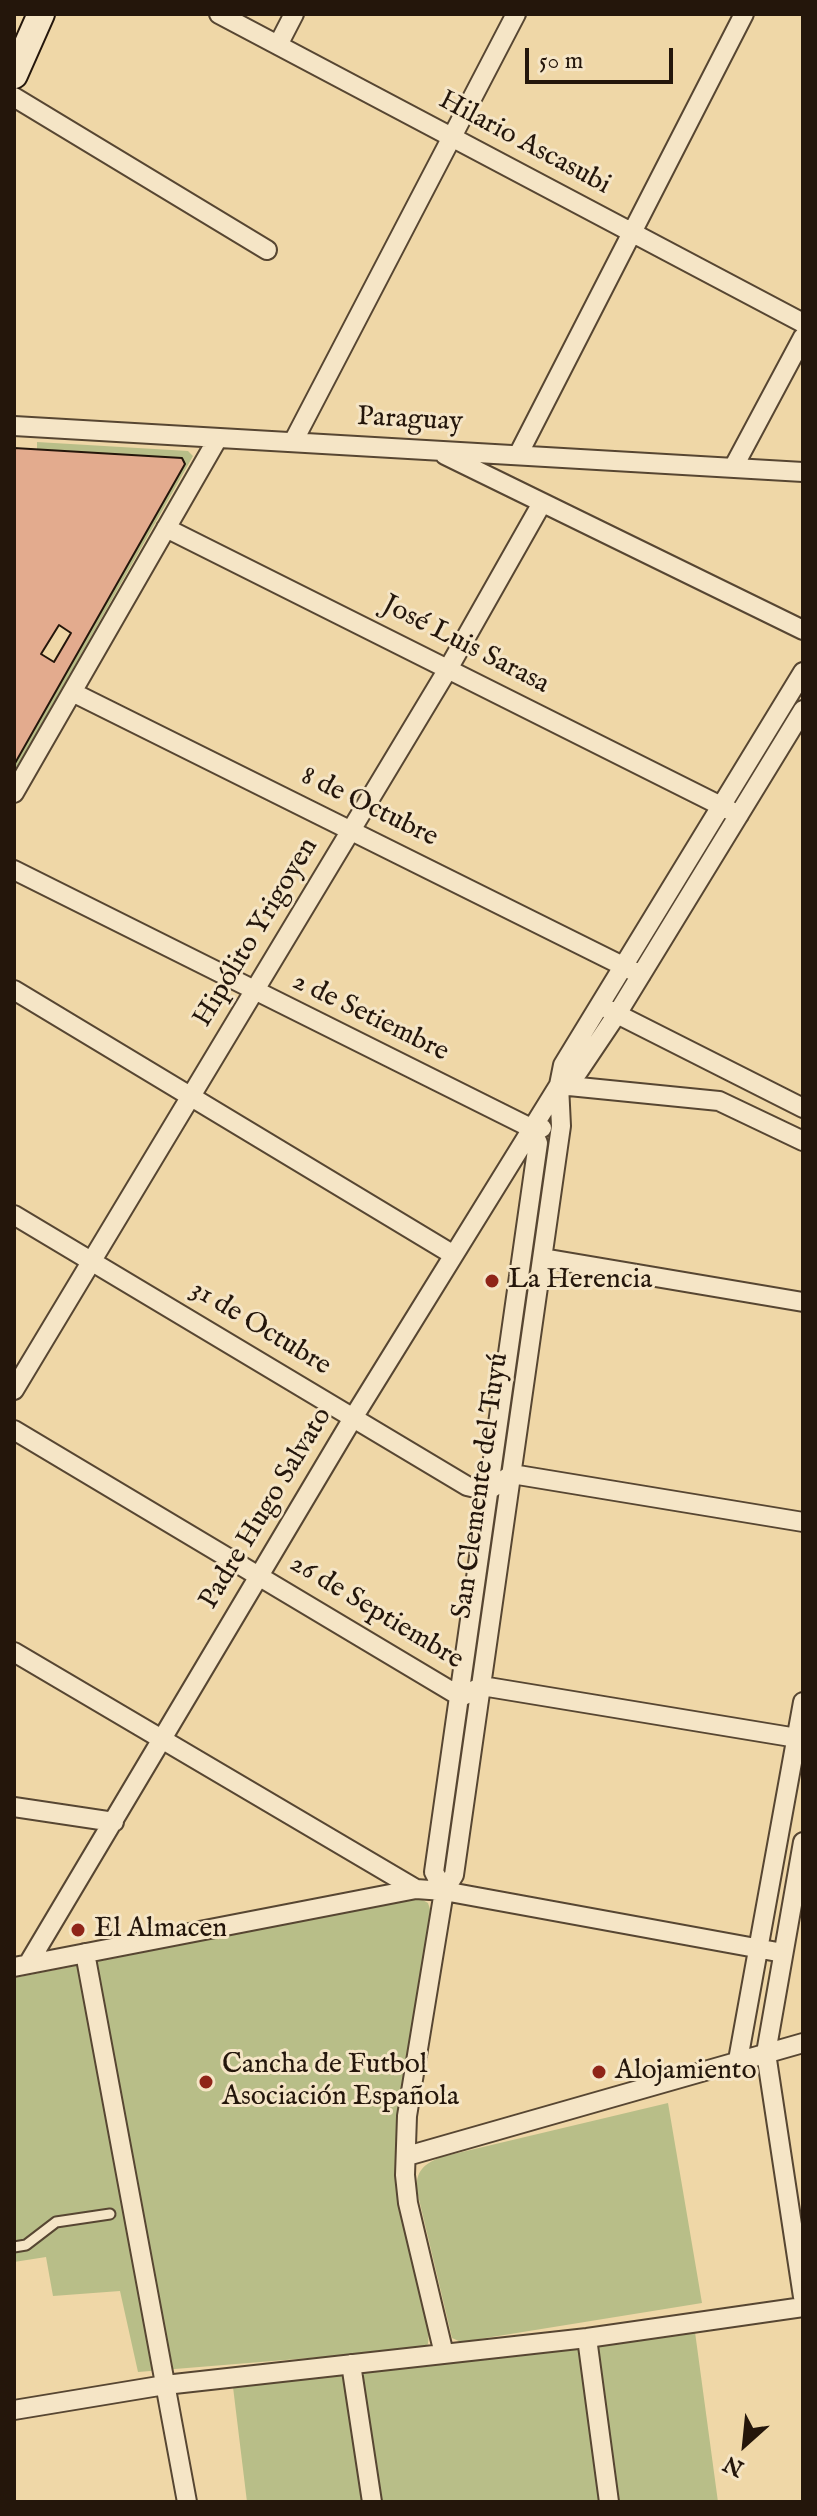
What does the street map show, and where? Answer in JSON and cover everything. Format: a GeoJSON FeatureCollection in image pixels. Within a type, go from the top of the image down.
{"type":"FeatureCollection","features":[{"type":"Feature","properties":{"kind":"main road"},"geometry":{"type":"LineString","coordinates":[[14,75],[41,14]]}},
{"type":"Feature","properties":{"kind":"street","name":"Hilario Ascasubi"},"geometry":{"type":"LineString","coordinates":[[219,14],[803,323]]}},
{"type":"Feature","properties":{"kind":"street"},"geometry":{"type":"LineString","coordinates":[[278,45],[294,14]]}},
{"type":"Feature","properties":{"kind":"street"},"geometry":{"type":"LineString","coordinates":[[293,442],[516,14]]}},
{"type":"Feature","properties":{"kind":"street"},"geometry":{"type":"LineString","coordinates":[[518,455],[744,14]]}},
{"type":"Feature","properties":{"kind":"street"},"geometry":{"type":"LineString","coordinates":[[14,97],[267,250]]}},
{"type":"Feature","properties":{"kind":"street"},"geometry":{"type":"LineString","coordinates":[[733,468],[803,337]]}},
{"type":"Feature","properties":{"kind":"street","name":"Paraguay"},"geometry":{"type":"LineString","coordinates":[[14,426],[803,472]]}},
{"type":"Feature","properties":{"kind":"street"},"geometry":{"type":"LineString","coordinates":[[14,793],[218,438]]}},
{"type":"Feature","properties":{"kind":"street"},"geometry":{"type":"LineString","coordinates":[[435,450],[803,630]]}},
{"type":"Feature","properties":{"kind":"street","name":"Hipólito Yrigoyen"},"geometry":{"type":"LineString","coordinates":[[14,1390],[448,669],[542,503]]}},
{"type":"Feature","properties":{"kind":"street","name":"José Luis Sarasa"},"geometry":{"type":"LineString","coordinates":[[166,528],[739,815]]}},
{"type":"Feature","properties":{"kind":"street","name":"Padre Hugo Salvato"},"geometry":{"type":"LineString","coordinates":[[633,971],[721,806],[803,672]]}},
{"type":"Feature","properties":{"kind":"street","name":"8 de Octubre"},"geometry":{"type":"LineString","coordinates":[[72,692],[633,971]]}},
{"type":"Feature","properties":{"kind":"street","name":"Padre Hugo Salvato"},"geometry":{"type":"LineString","coordinates":[[21,1966],[114,1822],[452,1254],[559,1085],[563,1065],[609,1010],[739,815],[803,710]]}},
{"type":"Feature","properties":{"kind":"street","name":"2 de Setiembre"},"geometry":{"type":"LineString","coordinates":[[14,870],[531,1128]]}},
{"type":"Feature","properties":{"kind":"street"},"geometry":{"type":"LineString","coordinates":[[14,990],[452,1254]]}},
{"type":"Feature","properties":{"kind":"street"},"geometry":{"type":"LineString","coordinates":[[609,1010],[803,1108]]}},
{"type":"Feature","properties":{"kind":"street"},"geometry":{"type":"LineString","coordinates":[[559,1085],[719,1101],[803,1141]]}},
{"type":"Feature","properties":{"kind":"street","name":"San Clemente del Tuyú"},"geometry":{"type":"LineString","coordinates":[[444,2354],[408,2203],[407,2116],[444,1891],[454,1875],[482,1686],[561,1126],[559,1085]]}},
{"type":"Feature","properties":{"kind":"street"},"geometry":{"type":"LineString","coordinates":[[531,1128],[561,1126]]}},
{"type":"Feature","properties":{"kind":"street","name":"San Clemente del Tuyú"},"geometry":{"type":"LineString","coordinates":[[444,1891],[434,1872],[461,1697],[483,1490],[538,1143],[531,1128]]}},
{"type":"Feature","properties":{"kind":"street","name":"31 de Octubre"},"geometry":{"type":"LineString","coordinates":[[14,1215],[353,1418],[483,1490]]}},
{"type":"Feature","properties":{"kind":"street"},"geometry":{"type":"LineString","coordinates":[[543,1258],[803,1302]]}},
{"type":"Feature","properties":{"kind":"street","name":"26 de Septiembre"},"geometry":{"type":"LineString","coordinates":[[14,1430],[461,1697]]}},
{"type":"Feature","properties":{"kind":"street"},"geometry":{"type":"LineString","coordinates":[[483,1490],[512,1474],[803,1522]]}},
{"type":"Feature","properties":{"kind":"street"},"geometry":{"type":"LineString","coordinates":[[14,1652],[416,1889]]}},
{"type":"Feature","properties":{"kind":"street"},"geometry":{"type":"LineString","coordinates":[[461,1697],[482,1686],[800,1738]]}},
{"type":"Feature","properties":{"kind":"street"},"geometry":{"type":"LineString","coordinates":[[738,2060],[800,1738],[803,1702]]}},
{"type":"Feature","properties":{"kind":"street"},"geometry":{"type":"LineString","coordinates":[[14,1807],[114,1822]]}},
{"type":"Feature","properties":{"kind":"street"},"geometry":{"type":"LineString","coordinates":[[803,1842],[766,2053],[803,2297]]}},
{"type":"Feature","properties":{"kind":"street"},"geometry":{"type":"LineString","coordinates":[[21,1966],[416,1889],[444,1891],[783,1953]]}},
{"type":"Feature","properties":{"kind":"street"},"geometry":{"type":"LineString","coordinates":[[85,1953],[187,2502]]}},
{"type":"Feature","properties":{"kind":"street"},"geometry":{"type":"LineString","coordinates":[[407,2156],[803,2043]]}},
{"type":"Feature","properties":{"kind":"street"},"geometry":{"type":"LineString","coordinates":[[14,2410],[165,2385],[587,2338],[803,2307]]}},
{"type":"Feature","properties":{"kind":"street"},"geometry":{"type":"LineString","coordinates":[[587,2338],[609,2502]]}},
{"type":"Feature","properties":{"kind":"street"},"geometry":{"type":"LineString","coordinates":[[351,2364],[372,2502]]}},
{"type":"Feature","properties":{"kind":"lane"},"geometry":{"type":"LineString","coordinates":[[14,2247],[26,2245],[56,2222],[110,2214]]}},
{"type":"Feature","properties":{"kind":"green space"},"geometry":{"type":"Polygon","coordinates":[[[37,442],[188,451],[193,456],[14,773],[14,765],[185,464],[182,458],[37,449],[37,442]]]}},
{"type":"Feature","properties":{"kind":"green space","name":"Cancha de Futbol Asociación Española"},"geometry":{"type":"Polygon","coordinates":[[[419,1898],[428,1903],[431,1912],[396,2147],[398,2199],[429,2332],[428,2344],[420,2349],[138,2372],[120,2291],[53,2296],[46,2257],[14,2262],[14,1978],[419,1898]]]}},
{"type":"Feature","properties":{"kind":"green space"},"geometry":{"type":"Polygon","coordinates":[[[668,2103],[702,2303],[461,2342],[452,2338],[417,2191],[422,2169],[441,2157],[668,2103]]]}},
{"type":"Feature","properties":{"kind":"green space"},"geometry":{"type":"Polygon","coordinates":[[[695,2332],[718,2502],[247,2502],[233,2387],[695,2332]]]}},
{"type":"Feature","properties":{"kind":"building"},"geometry":{"type":"Polygon","coordinates":[[[14,448],[182,458],[185,464],[14,765],[14,448]]]}},
{"type":"Feature","properties":{"kind":"building"},"geometry":{"type":"Polygon","coordinates":[[[59,625],[71,633],[54,662],[41,654],[59,625]]]}},
{"type":"Feature","properties":{"kind":"place","name":"La Herencia"},"geometry":{"type":"Point","coordinates":[492,1281]}},
{"type":"Feature","properties":{"kind":"place","name":"El Almacen"},"geometry":{"type":"Point","coordinates":[78,1930]}},
{"type":"Feature","properties":{"kind":"place","name":"Alojamiento"},"geometry":{"type":"Point","coordinates":[599,2072]}},
{"type":"Feature","properties":{"kind":"place","name":"Cancha de Futbol Asociación Española"},"geometry":{"type":"Point","coordinates":[206,2082]}}]}
